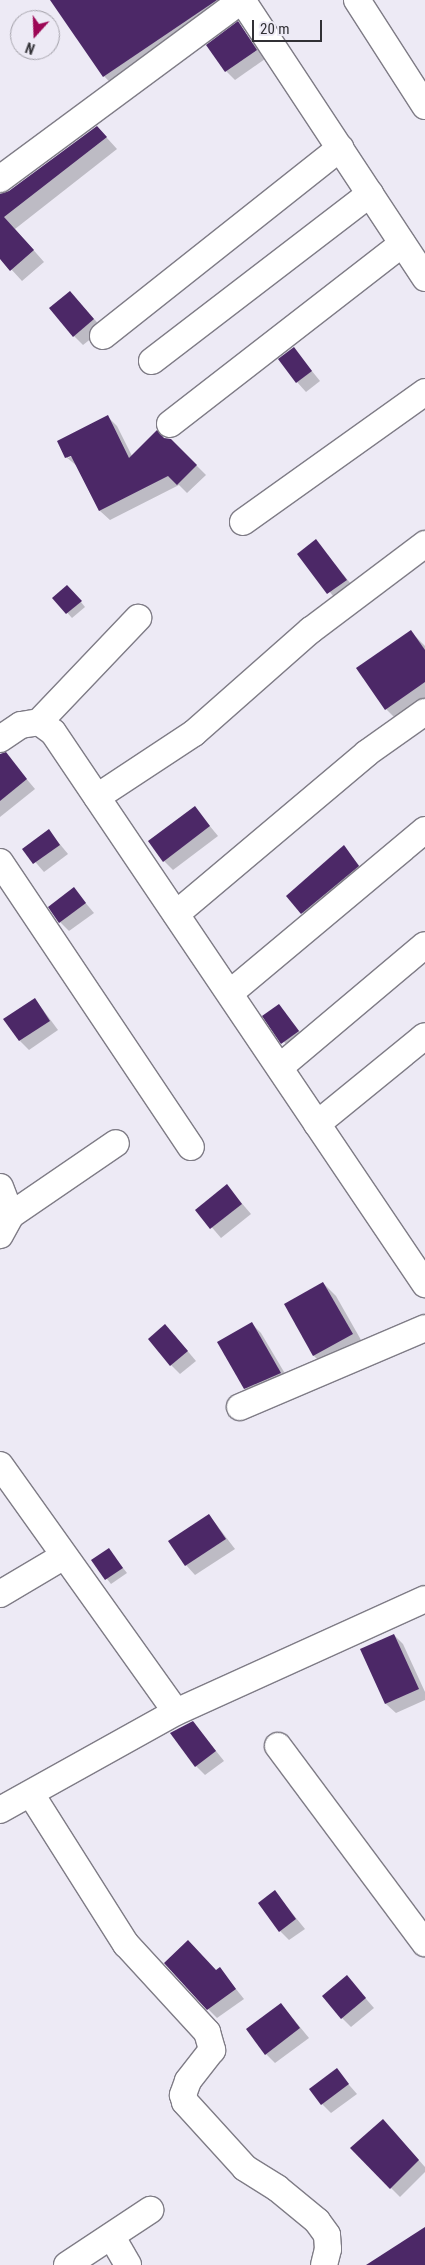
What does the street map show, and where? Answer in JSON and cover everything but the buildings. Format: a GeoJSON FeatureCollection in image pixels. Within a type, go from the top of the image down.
{"type":"FeatureCollection","features":[{"type":"Feature","properties":{"kind":"street"},"geometry":{"type":"LineString","coordinates":[[0,179],[242,0],[425,278]]}},
{"type":"Feature","properties":{"kind":"street"},"geometry":{"type":"LineString","coordinates":[[358,0],[425,106]]}},
{"type":"Feature","properties":{"kind":"street"},"geometry":{"type":"LineString","coordinates":[[103,336],[340,148]]}},
{"type":"Feature","properties":{"kind":"street"},"geometry":{"type":"LineString","coordinates":[[152,361],[370,194]]}},
{"type":"Feature","properties":{"kind":"street"},"geometry":{"type":"LineString","coordinates":[[170,424],[402,244]]}},
{"type":"Feature","properties":{"kind":"street"},"geometry":{"type":"LineString","coordinates":[[244,522],[425,392]]}},
{"type":"Feature","properties":{"kind":"street"},"geometry":{"type":"LineString","coordinates":[[98,798],[194,732],[311,630],[425,544]]}},
{"type":"Feature","properties":{"kind":"street"},"geometry":{"type":"LineString","coordinates":[[0,739],[21,725],[39,722],[138,618]]}},
{"type":"Feature","properties":{"kind":"street"},"geometry":{"type":"LineString","coordinates":[[176,914],[367,752],[425,712]]}},
{"type":"Feature","properties":{"kind":"street"},"geometry":{"type":"LineString","coordinates":[[39,722],[53,732],[425,1284]]}},
{"type":"Feature","properties":{"kind":"street"},"geometry":{"type":"LineString","coordinates":[[230,993],[425,830]]}},
{"type":"Feature","properties":{"kind":"street"},"geometry":{"type":"LineString","coordinates":[[0,862],[192,1147]]}},
{"type":"Feature","properties":{"kind":"street"},"geometry":{"type":"LineString","coordinates":[[280,1067],[425,945]]}},
{"type":"Feature","properties":{"kind":"street"},"geometry":{"type":"LineString","coordinates":[[318,1124],[425,1036]]}},
{"type":"Feature","properties":{"kind":"street"},"geometry":{"type":"LineString","coordinates":[[0,1187],[6,1225],[116,1143]]}},
{"type":"Feature","properties":{"kind":"street"},"geometry":{"type":"LineString","coordinates":[[240,1407],[425,1328]]}},
{"type":"Feature","properties":{"kind":"street"},"geometry":{"type":"LineString","coordinates":[[0,1465],[176,1712]]}},
{"type":"Feature","properties":{"kind":"street"},"geometry":{"type":"LineString","coordinates":[[0,1594],[64,1556]]}},
{"type":"Feature","properties":{"kind":"street"},"geometry":{"type":"LineString","coordinates":[[0,1810],[176,1712],[425,1599]]}},
{"type":"Feature","properties":{"kind":"street"},"geometry":{"type":"LineString","coordinates":[[278,1746],[425,1943]]}},
{"type":"Feature","properties":{"kind":"street"},"geometry":{"type":"LineString","coordinates":[[31,1794],[126,1944],[206,2032],[212,2050],[188,2081],[183,2095],[185,2102],[245,2168],[277,2188],[317,2222],[327,2235],[328,2249],[324,2265]]}},
{"type":"Feature","properties":{"kind":"street"},"geometry":{"type":"LineString","coordinates":[[67,2265],[112,2237],[150,2210]]}},
{"type":"Feature","properties":{"kind":"street"},"geometry":{"type":"LineString","coordinates":[[112,2237],[128,2265]]}}]}
